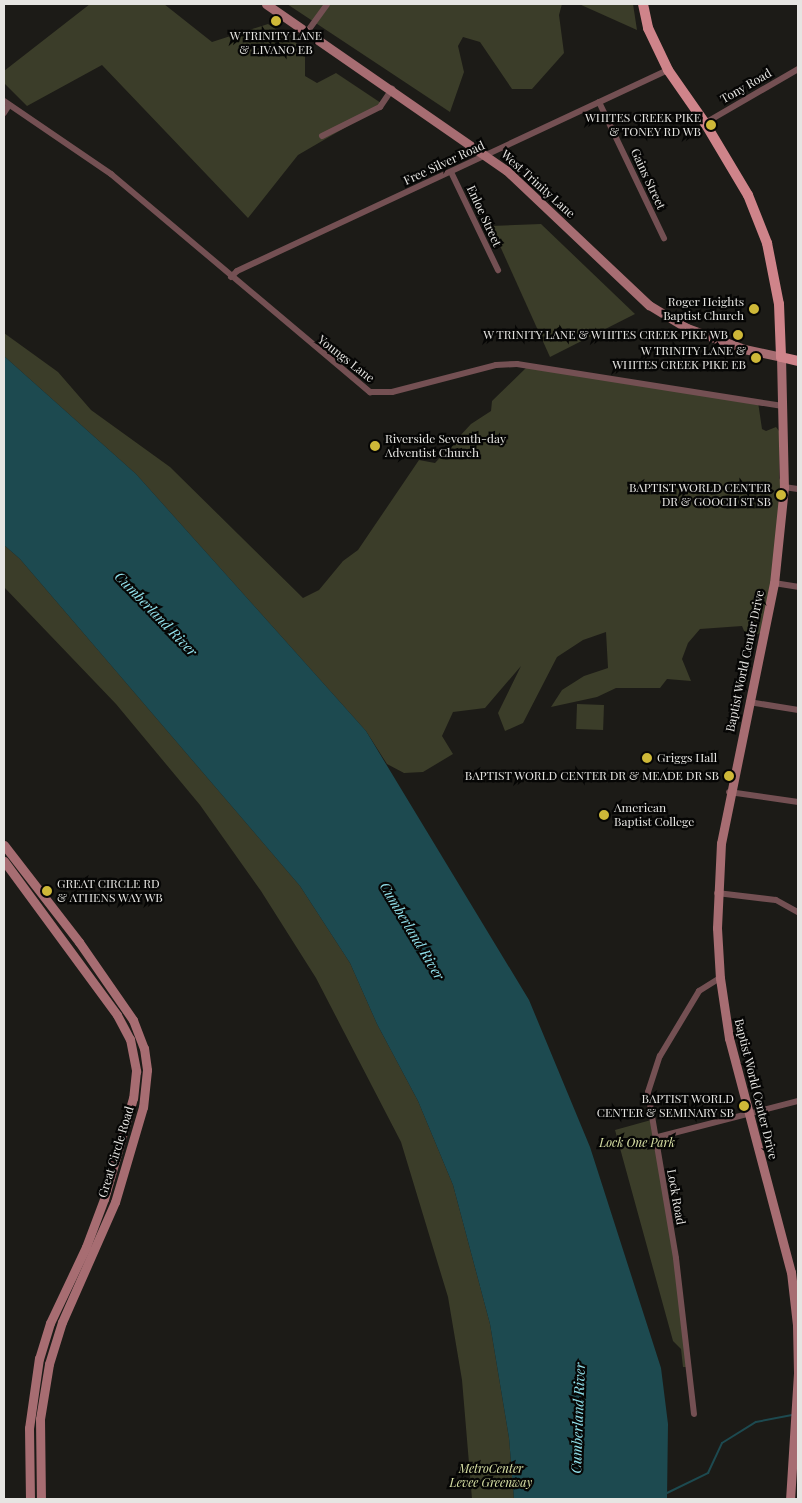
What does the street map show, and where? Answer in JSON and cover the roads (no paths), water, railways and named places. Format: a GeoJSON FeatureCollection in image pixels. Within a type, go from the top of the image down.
{"type":"FeatureCollection","features":[{"type":"Feature","properties":{"kind":"main road"},"geometry":{"type":"LineString","coordinates":[[643,4],[648,28],[668,70],[705,122],[740,177],[767,242],[779,304],[781,357]]}},
{"type":"Feature","properties":{"kind":"main road","name":"West Trinity Lane"},"geometry":{"type":"LineString","coordinates":[[781,357],[798,361]]}},
{"type":"Feature","properties":{"kind":"street","name":"West Trinity Lane"},"geometry":{"type":"LineString","coordinates":[[267,4],[487,156],[542,202],[624,285],[649,305],[687,328],[744,348],[781,357]]}},
{"type":"Feature","properties":{"kind":"street"},"geometry":{"type":"LineString","coordinates":[[308,32],[327,4]]}},
{"type":"Feature","properties":{"kind":"street","name":"Tony Road"},"geometry":{"type":"LineString","coordinates":[[705,122],[798,69]]}},
{"type":"Feature","properties":{"kind":"street","name":"Free Silver Road"},"geometry":{"type":"LineString","coordinates":[[231,277],[237,272],[668,70]]}},
{"type":"Feature","properties":{"kind":"street"},"geometry":{"type":"LineString","coordinates":[[322,136],[380,107],[392,89]]}},
{"type":"Feature","properties":{"kind":"street","name":"Gains Street"},"geometry":{"type":"LineString","coordinates":[[599,102],[664,238]]}},
{"type":"Feature","properties":{"kind":"street"},"geometry":{"type":"LineString","coordinates":[[4,113],[6,103]]}},
{"type":"Feature","properties":{"kind":"street","name":"Youngs Lane"},"geometry":{"type":"LineString","coordinates":[[6,103],[111,174],[357,384],[376,394],[496,366],[517,364],[783,406]]}},
{"type":"Feature","properties":{"kind":"street","name":"Enloe Street"},"geometry":{"type":"LineString","coordinates":[[451,172],[498,270]]}},
{"type":"Feature","properties":{"kind":"street","name":"Baptist World Center Drive"},"geometry":{"type":"LineString","coordinates":[[781,357],[784,487],[774,583],[729,792],[721,843],[718,893],[720,978],[729,1038],[791,1272],[797,1325],[798,1373],[790,1499]]}},
{"type":"Feature","properties":{"kind":"street"},"geometry":{"type":"LineString","coordinates":[[784,487],[798,489]]}},
{"type":"Feature","properties":{"kind":"street"},"geometry":{"type":"LineString","coordinates":[[774,583],[798,587]]}},
{"type":"Feature","properties":{"kind":"street"},"geometry":{"type":"LineString","coordinates":[[749,702],[798,710]]}},
{"type":"Feature","properties":{"kind":"street"},"geometry":{"type":"LineString","coordinates":[[729,792],[798,802]]}},
{"type":"Feature","properties":{"kind":"street","name":"Great Circle Road"},"geometry":{"type":"LineString","coordinates":[[4,845],[80,942],[130,1015],[144,1048],[147,1070],[143,1107],[114,1202],[62,1322],[49,1364],[40,1419],[40,1499]]}},
{"type":"Feature","properties":{"kind":"street","name":"Great Circle Road"},"geometry":{"type":"LineString","coordinates":[[4,862],[117,1015],[130,1039],[136,1071],[131,1106],[104,1198],[86,1247],[50,1323],[38,1362],[29,1428],[30,1499]]}},
{"type":"Feature","properties":{"kind":"street"},"geometry":{"type":"LineString","coordinates":[[718,893],[776,900],[798,912]]}},
{"type":"Feature","properties":{"kind":"street","name":"Lock Road"},"geometry":{"type":"LineString","coordinates":[[694,1414],[676,1258],[654,1138],[648,1092],[660,1056],[699,991],[720,978]]}},
{"type":"Feature","properties":{"kind":"street"},"geometry":{"type":"LineString","coordinates":[[654,1138],[798,1101]]}},
{"type":"Feature","properties":{"kind":"water","name":"Cumberland River"},"geometry":{"type":"Polygon","coordinates":[[[4,356],[136,474],[366,731],[529,1000],[590,1147],[661,1368],[668,1424],[667,1499],[514,1499],[509,1438],[490,1324],[453,1185],[418,1101],[377,1024],[350,963],[300,886],[20,559],[4,545],[4,356]]]}},
{"type":"Feature","properties":{"kind":"waterway"},"geometry":{"type":"LineString","coordinates":[[667,1493],[708,1473],[722,1443],[756,1422],[793,1415]]}},
{"type":"Feature","properties":{"kind":"place","name":"W TRINITY LANE & LIVANO EB"},"geometry":{"type":"Point","coordinates":[276,21]}},
{"type":"Feature","properties":{"kind":"place","name":"WHITES CREEK PIKE & TONEY RD WB"},"geometry":{"type":"Point","coordinates":[711,125]}},
{"type":"Feature","properties":{"kind":"place","name":"Roger Heights Baptist Church"},"geometry":{"type":"Point","coordinates":[754,309]}},
{"type":"Feature","properties":{"kind":"place","name":"W TRINITY LANE & WHITES CREEK PIKE WB"},"geometry":{"type":"Point","coordinates":[738,335]}},
{"type":"Feature","properties":{"kind":"place","name":"W TRINITY LANE & WHITES CREEK PIKE EB"},"geometry":{"type":"Point","coordinates":[756,358]}},
{"type":"Feature","properties":{"kind":"place","name":"Riverside Seventh-day Adventist Church"},"geometry":{"type":"Point","coordinates":[375,446]}},
{"type":"Feature","properties":{"kind":"place","name":"BAPTIST WORLD CENTER DR & GOOCH ST SB"},"geometry":{"type":"Point","coordinates":[781,495]}},
{"type":"Feature","properties":{"kind":"place","name":"Griggs Hall"},"geometry":{"type":"Point","coordinates":[647,758]}},
{"type":"Feature","properties":{"kind":"place","name":"BAPTIST WORLD CENTER DR & MEADE DR SB"},"geometry":{"type":"Point","coordinates":[729,776]}},
{"type":"Feature","properties":{"kind":"place","name":"American Baptist College"},"geometry":{"type":"Point","coordinates":[604,815]}},
{"type":"Feature","properties":{"kind":"place","name":"GREAT CIRCLE RD & ATHENS WAY WB"},"geometry":{"type":"Point","coordinates":[47,891]}},
{"type":"Feature","properties":{"kind":"place","name":"BAPTIST WORLD CENTER & SEMINARY SB"},"geometry":{"type":"Point","coordinates":[744,1106]}},
{"type":"Feature","properties":{"kind":"park label","name":"Lock One Park"},"geometry":{"type":"Point","coordinates":[637,1143]}},
{"type":"Feature","properties":{"kind":"park label","name":"MetroCenter Levee Greenway"},"geometry":{"type":"Point","coordinates":[491,1476]}}]}
